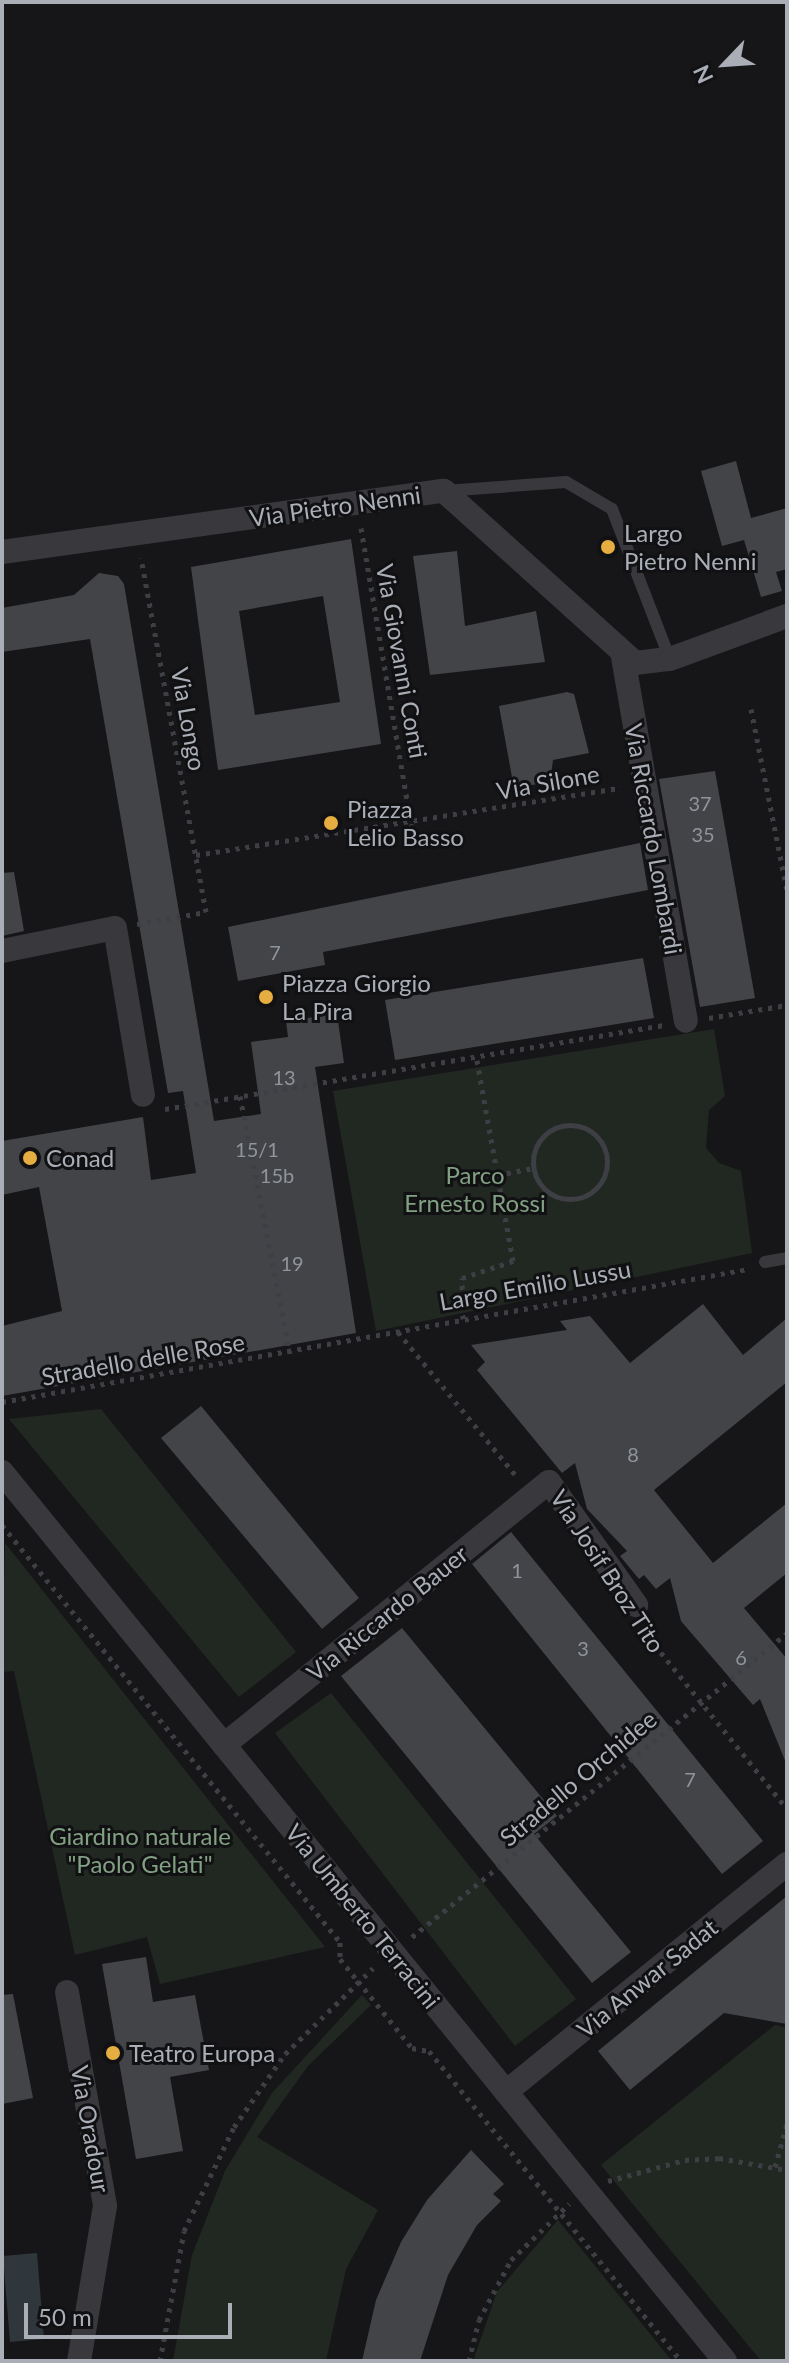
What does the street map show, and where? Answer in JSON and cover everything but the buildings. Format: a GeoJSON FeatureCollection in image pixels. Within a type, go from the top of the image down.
{"type":"FeatureCollection","features":[{"type":"Feature","properties":{"kind":"street","name":"Via Pietro Nenni"},"geometry":{"type":"LineString","coordinates":[[2,552],[444,491],[623,657]]}},
{"type":"Feature","properties":{"kind":"street"},"geometry":{"type":"LineString","coordinates":[[623,657],[635,663],[670,659],[787,616]]}},
{"type":"Feature","properties":{"kind":"street","name":"Via Riccardo Lombardi"},"geometry":{"type":"LineString","coordinates":[[623,657],[686,1021]]}},
{"type":"Feature","properties":{"kind":"street"},"geometry":{"type":"LineString","coordinates":[[2,951],[115,928],[143,1095]]}},
{"type":"Feature","properties":{"kind":"street","name":"Via Umberto Terracini"},"geometry":{"type":"LineString","coordinates":[[2,1472],[725,2361]]}},
{"type":"Feature","properties":{"kind":"street","name":"Via Riccardo Bauer"},"geometry":{"type":"LineString","coordinates":[[224,1745],[549,1482]]}},
{"type":"Feature","properties":{"kind":"street","name":"Via Josif Broz Tito"},"geometry":{"type":"LineString","coordinates":[[549,1482],[636,1605]]}},
{"type":"Feature","properties":{"kind":"street","name":"Via Anwar Sadat"},"geometry":{"type":"LineString","coordinates":[[506,2092],[787,1864]]}},
{"type":"Feature","properties":{"kind":"street","name":"Via Oradour"},"geometry":{"type":"LineString","coordinates":[[67,1992],[105,2206],[79,2361]]}},
{"type":"Feature","properties":{"kind":"lane"},"geometry":{"type":"LineString","coordinates":[[444,491],[566,482],[612,509],[670,659]]}},
{"type":"Feature","properties":{"kind":"lane"},"geometry":{"type":"LineString","coordinates":[[765,1262],[787,1258]]}},
{"type":"Feature","properties":{"kind":"path","name":"Via Giovanni Conti"},"geometry":{"type":"LineString","coordinates":[[357,503],[411,825]]}},
{"type":"Feature","properties":{"kind":"path","name":"Via Longo"},"geometry":{"type":"LineString","coordinates":[[115,928],[206,912],[136,533]]}},
{"type":"Feature","properties":{"kind":"path"},"geometry":{"type":"LineString","coordinates":[[751,709],[787,890]]}},
{"type":"Feature","properties":{"kind":"path","name":"Via Silone"},"geometry":{"type":"LineString","coordinates":[[411,825],[644,783]]}},
{"type":"Feature","properties":{"kind":"path"},"geometry":{"type":"LineString","coordinates":[[196,855],[411,825]]}},
{"type":"Feature","properties":{"kind":"path"},"geometry":{"type":"LineString","coordinates":[[143,1095],[146,1112],[787,1005]]}},
{"type":"Feature","properties":{"kind":"path"},"geometry":{"type":"LineString","coordinates":[[463,1319],[462,1278],[513,1261],[476,1056]]}},
{"type":"Feature","properties":{"kind":"path"},"geometry":{"type":"LineString","coordinates":[[240,1096],[290,1353]]}},
{"type":"Feature","properties":{"kind":"path"},"geometry":{"type":"LineString","coordinates":[[567,1124],[591,1131],[607,1162],[599,1185],[579,1198],[544,1189],[533,1168],[537,1144],[567,1124]]}},
{"type":"Feature","properties":{"kind":"path"},"geometry":{"type":"LineString","coordinates":[[497,1175],[533,1168]]}},
{"type":"Feature","properties":{"kind":"path","name":"Largo Emilio Lussu"},"geometry":{"type":"LineString","coordinates":[[290,1353],[765,1262]]}},
{"type":"Feature","properties":{"kind":"path","name":"Stradello delle Rose"},"geometry":{"type":"LineString","coordinates":[[2,1402],[290,1353]]}},
{"type":"Feature","properties":{"kind":"path"},"geometry":{"type":"LineString","coordinates":[[2,1525],[340,1942],[340,1959],[412,2048],[429,2051],[681,2361]]}},
{"type":"Feature","properties":{"kind":"path","name":"Via Josif Broz Tito"},"geometry":{"type":"LineString","coordinates":[[636,1605],[632,1618],[787,1809]]}},
{"type":"Feature","properties":{"kind":"path","name":"Stradello Orchidee"},"geometry":{"type":"LineString","coordinates":[[160,2361],[177,2256],[219,2155],[266,2077],[358,1981],[698,1699],[787,1633]]}},
{"type":"Feature","properties":{"kind":"path"},"geometry":{"type":"LineString","coordinates":[[775,2167],[787,2126]]}},
{"type":"Feature","properties":{"kind":"green space","name":"Parco Ernesto Rossi"},"geometry":{"type":"Polygon","coordinates":[[[714,1029],[725,1096],[709,1110],[706,1148],[719,1163],[741,1171],[752,1253],[376,1331],[333,1091],[714,1029]]]}},
{"type":"Feature","properties":{"kind":"green space"},"geometry":{"type":"Polygon","coordinates":[[[101,1409],[296,1652],[239,1697],[9,1419],[101,1409]]]}},
{"type":"Feature","properties":{"kind":"green space","name":"Giardino naturale \"Paolo Gelati\""},"geometry":{"type":"Polygon","coordinates":[[[5,1543],[325,1947],[160,1984],[147,1937],[75,1955],[14,1671],[2,1672],[5,1543]]]}},
{"type":"Feature","properties":{"kind":"green space"},"geometry":{"type":"Polygon","coordinates":[[[331,1693],[576,1999],[515,2046],[275,1733],[331,1693]]]}},
{"type":"Feature","properties":{"kind":"green space"},"geometry":{"type":"Polygon","coordinates":[[[362,1995],[371,2005],[308,2066],[257,2137],[378,2210],[346,2269],[326,2361],[173,2361],[192,2255],[225,2171],[272,2093],[362,1995]]]}},
{"type":"Feature","properties":{"kind":"green space"},"geometry":{"type":"Polygon","coordinates":[[[775,2025],[787,2028],[787,2361],[761,2361],[601,2165],[775,2025]]]}},
{"type":"Feature","properties":{"kind":"green space"},"geometry":{"type":"Polygon","coordinates":[[[558,2220],[672,2361],[473,2361],[497,2292],[558,2220]]]}},
{"type":"Feature","properties":{"kind":"shaded area"},"geometry":{"type":"Polygon","coordinates":[[[37,2253],[44,2339],[10,2342],[3,2256],[37,2253]]]}},
{"type":"Feature","properties":{"kind":"place","name":"Largo Pietro Nenni"},"geometry":{"type":"Point","coordinates":[608,547]}},
{"type":"Feature","properties":{"kind":"place","name":"Piazza Lelio Basso"},"geometry":{"type":"Point","coordinates":[331,823]}},
{"type":"Feature","properties":{"kind":"place","name":"Piazza Giorgio La Pira"},"geometry":{"type":"Point","coordinates":[266,997]}},
{"type":"Feature","properties":{"kind":"place","name":"Conad"},"geometry":{"type":"Point","coordinates":[30,1158]}},
{"type":"Feature","properties":{"kind":"place","name":"Teatro Europa"},"geometry":{"type":"Point","coordinates":[113,2053]}}]}
